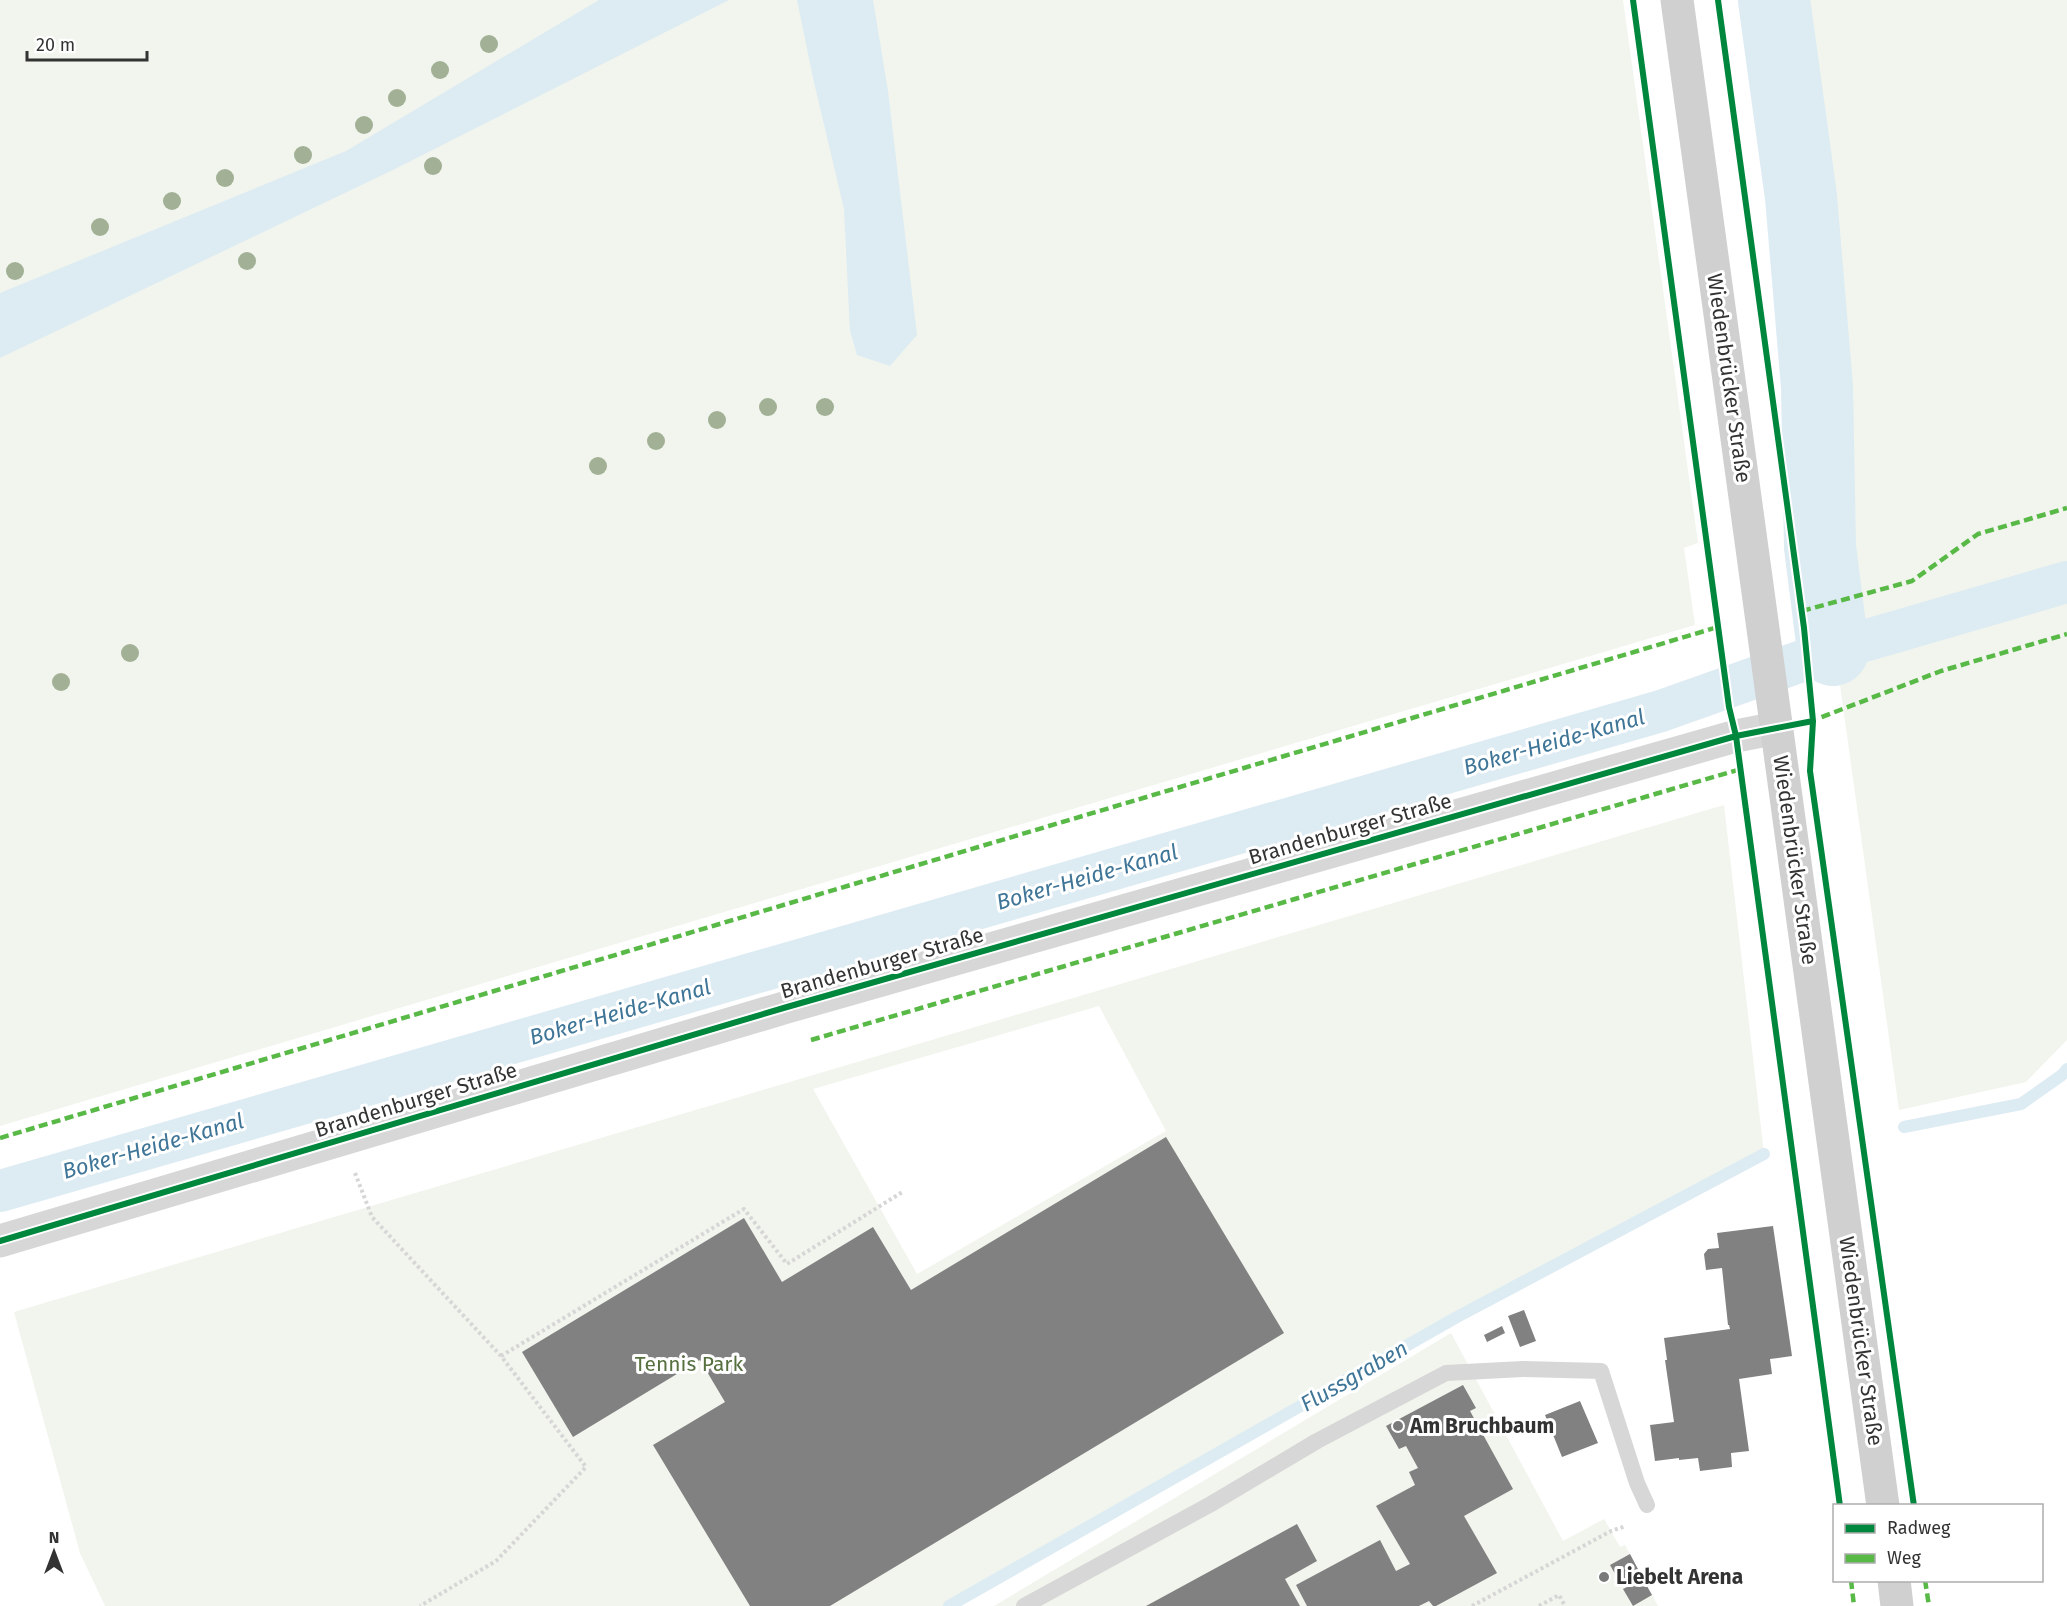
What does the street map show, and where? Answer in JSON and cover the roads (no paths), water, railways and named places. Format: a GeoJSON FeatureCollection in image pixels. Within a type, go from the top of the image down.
{"type":"FeatureCollection","features":[{"type":"Feature","properties":{"kind":"street","name":"Wiedenbrücker Straße"},"geometry":{"type":"LineString","coordinates":[[1677,0],[1883,1504]]}},
{"type":"Feature","properties":{"kind":"street","name":"Brandenburger Straße"},"geometry":{"type":"LineString","coordinates":[[0,1241],[799,1004],[1736,736],[1777,728]]}},
{"type":"Feature","properties":{"kind":"street"},"geometry":{"type":"LineString","coordinates":[[1894,1582],[1897,1606]]}},
{"type":"Feature","properties":{"kind":"lane"},"geometry":{"type":"LineString","coordinates":[[1024,1606],[1212,1504],[1317,1441],[1446,1373],[1523,1369],[1601,1371],[1637,1483],[1647,1505]]}},
{"type":"Feature","properties":{"kind":"waterway"},"geometry":{"type":"LineString","coordinates":[[1774,0],[1801,197],[1817,387],[1820,547],[1833,650]]}},
{"type":"Feature","properties":{"kind":"waterway","name":"Boker-Heide-Kanal"},"geometry":{"type":"LineString","coordinates":[[0,1191],[1661,711],[1833,650],[2067,582]]}},
{"type":"Feature","properties":{"kind":"waterway","name":"Flussgraben"},"geometry":{"type":"LineString","coordinates":[[1904,1127],[2021,1104],[2067,1069]]}},
{"type":"Feature","properties":{"kind":"waterway","name":"Flussgraben"},"geometry":{"type":"LineString","coordinates":[[949,1606],[1457,1317],[1764,1154]]}},
{"type":"Feature","properties":{"kind":"place","name":"Am Bruchbaum"},"geometry":{"type":"Point","coordinates":[1398,1426]}},
{"type":"Feature","properties":{"kind":"place","name":"Liebelt Arena"},"geometry":{"type":"Point","coordinates":[1604,1577]}},
{"type":"Feature","properties":{"kind":"park label","name":"Tennis Park"},"geometry":{"type":"Point","coordinates":[689,1364]}}]}
